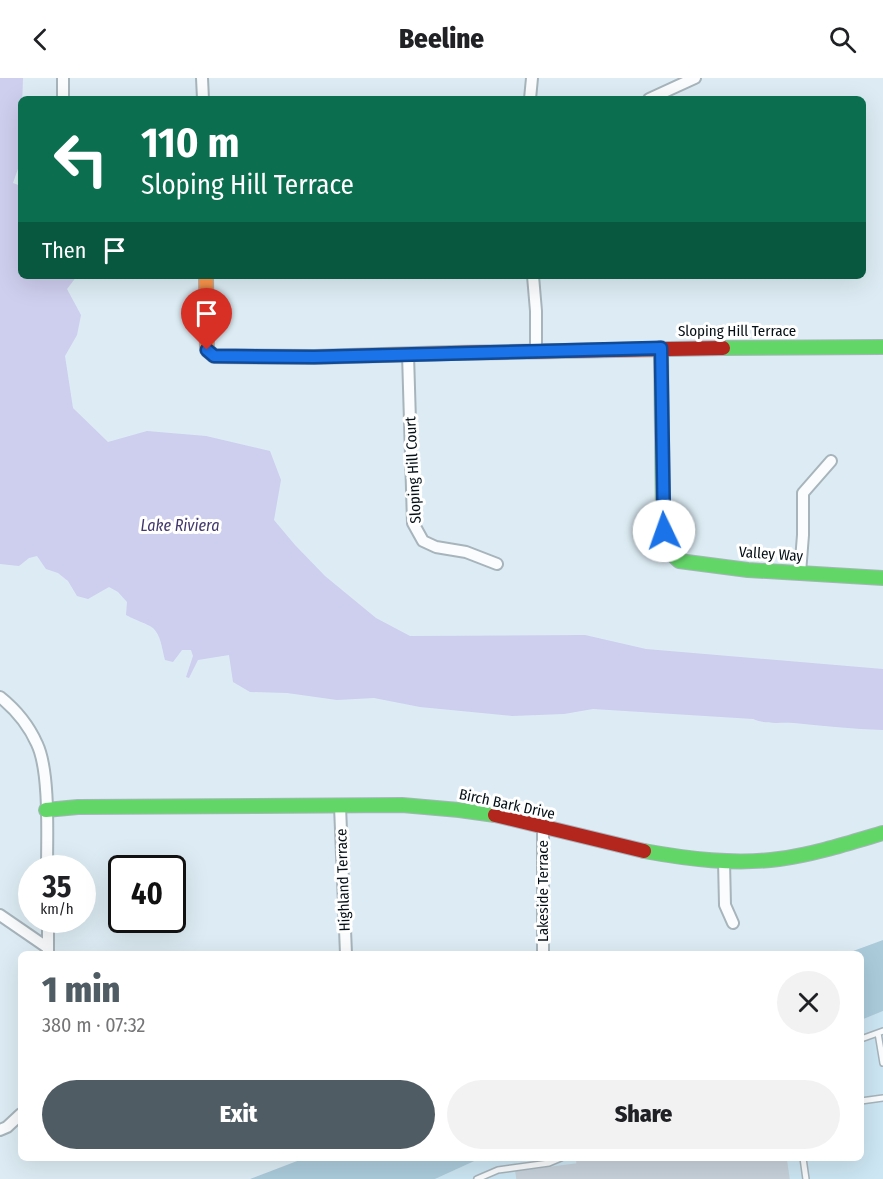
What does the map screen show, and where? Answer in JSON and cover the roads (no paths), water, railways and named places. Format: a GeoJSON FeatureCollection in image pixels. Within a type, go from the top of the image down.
{"type":"FeatureCollection","features":[{"type":"Feature","properties":{"kind":"street"},"geometry":{"type":"LineString","coordinates":[[63,78],[63,96]]}},
{"type":"Feature","properties":{"kind":"street"},"geometry":{"type":"LineString","coordinates":[[202,78],[202,96]]}},
{"type":"Feature","properties":{"kind":"street"},"geometry":{"type":"LineString","coordinates":[[530,96],[532,78]]}},
{"type":"Feature","properties":{"kind":"street"},"geometry":{"type":"LineString","coordinates":[[660,96],[696,78]]}},
{"type":"Feature","properties":{"kind":"street","name":"Sloping Hill Terrace"},"geometry":{"type":"LineString","coordinates":[[206,279],[207,350],[214,356],[314,357],[536,350],[883,347]]}},
{"type":"Feature","properties":{"kind":"street"},"geometry":{"type":"LineString","coordinates":[[533,279],[536,350]]}},
{"type":"Feature","properties":{"kind":"street","name":"Valley Way"},"geometry":{"type":"LineString","coordinates":[[661,348],[663,519],[670,554],[679,561],[748,570],[883,578]]}},
{"type":"Feature","properties":{"kind":"street","name":"Sloping Hill Court"},"geometry":{"type":"LineString","coordinates":[[408,354],[413,523],[417,534],[423,542],[436,547],[466,552],[497,564]]}},
{"type":"Feature","properties":{"kind":"street"},"geometry":{"type":"LineString","coordinates":[[800,573],[803,493],[831,461]]}},
{"type":"Feature","properties":{"kind":"street"},"geometry":{"type":"LineString","coordinates":[[0,697],[28,728],[39,746],[44,771],[47,855]]}},
{"type":"Feature","properties":{"kind":"street","name":"Birch Bark Drive"},"geometry":{"type":"LineString","coordinates":[[46,810],[90,807],[402,805],[456,809],[493,815],[607,844],[675,858],[724,861],[780,860],[834,848],[883,833]]}},
{"type":"Feature","properties":{"kind":"street","name":"Highland Terrace"},"geometry":{"type":"LineString","coordinates":[[340,806],[346,951]]}},
{"type":"Feature","properties":{"kind":"street","name":"Lakeside Terrace"},"geometry":{"type":"LineString","coordinates":[[543,828],[543,951]]}},
{"type":"Feature","properties":{"kind":"street"},"geometry":{"type":"LineString","coordinates":[[724,861],[725,905],[732,923]]}},
{"type":"Feature","properties":{"kind":"street"},"geometry":{"type":"LineString","coordinates":[[0,915],[48,951]]}},
{"type":"Feature","properties":{"kind":"street"},"geometry":{"type":"LineString","coordinates":[[48,933],[48,951]]}},
{"type":"Feature","properties":{"kind":"street"},"geometry":{"type":"LineString","coordinates":[[0,1130],[18,1117]]}},
{"type":"Feature","properties":{"kind":"lane"},"geometry":{"type":"LineString","coordinates":[[864,1038],[881,1032],[883,1062]]}},
{"type":"Feature","properties":{"kind":"lane"},"geometry":{"type":"LineString","coordinates":[[864,1101],[883,1098]]}},
{"type":"Feature","properties":{"kind":"lane"},"geometry":{"type":"LineString","coordinates":[[477,1179],[498,1170],[554,1161]]}},
{"type":"Feature","properties":{"kind":"lane"},"geometry":{"type":"LineString","coordinates":[[803,1161],[806,1179]]}},
{"type":"Feature","properties":{"kind":"water","name":"Lake Riviera"},"geometry":{"type":"Polygon","coordinates":[[[0,78],[23,78],[22,96],[18,96],[18,169],[13,183],[18,185],[18,279],[75,279],[67,289],[81,315],[77,335],[65,356],[73,408],[108,442],[147,431],[206,436],[270,451],[281,480],[274,520],[325,576],[376,618],[410,636],[585,635],[646,649],[883,669],[883,730],[593,709],[564,714],[512,716],[420,707],[374,698],[337,700],[287,693],[250,692],[233,682],[229,655],[198,660],[189,678],[186,677],[193,656],[191,650],[182,650],[173,662],[165,660],[156,631],[126,615],[127,602],[118,592],[109,587],[88,599],[77,596],[68,581],[58,573],[46,569],[37,556],[29,558],[19,566],[0,564],[0,78]]]}}]}
